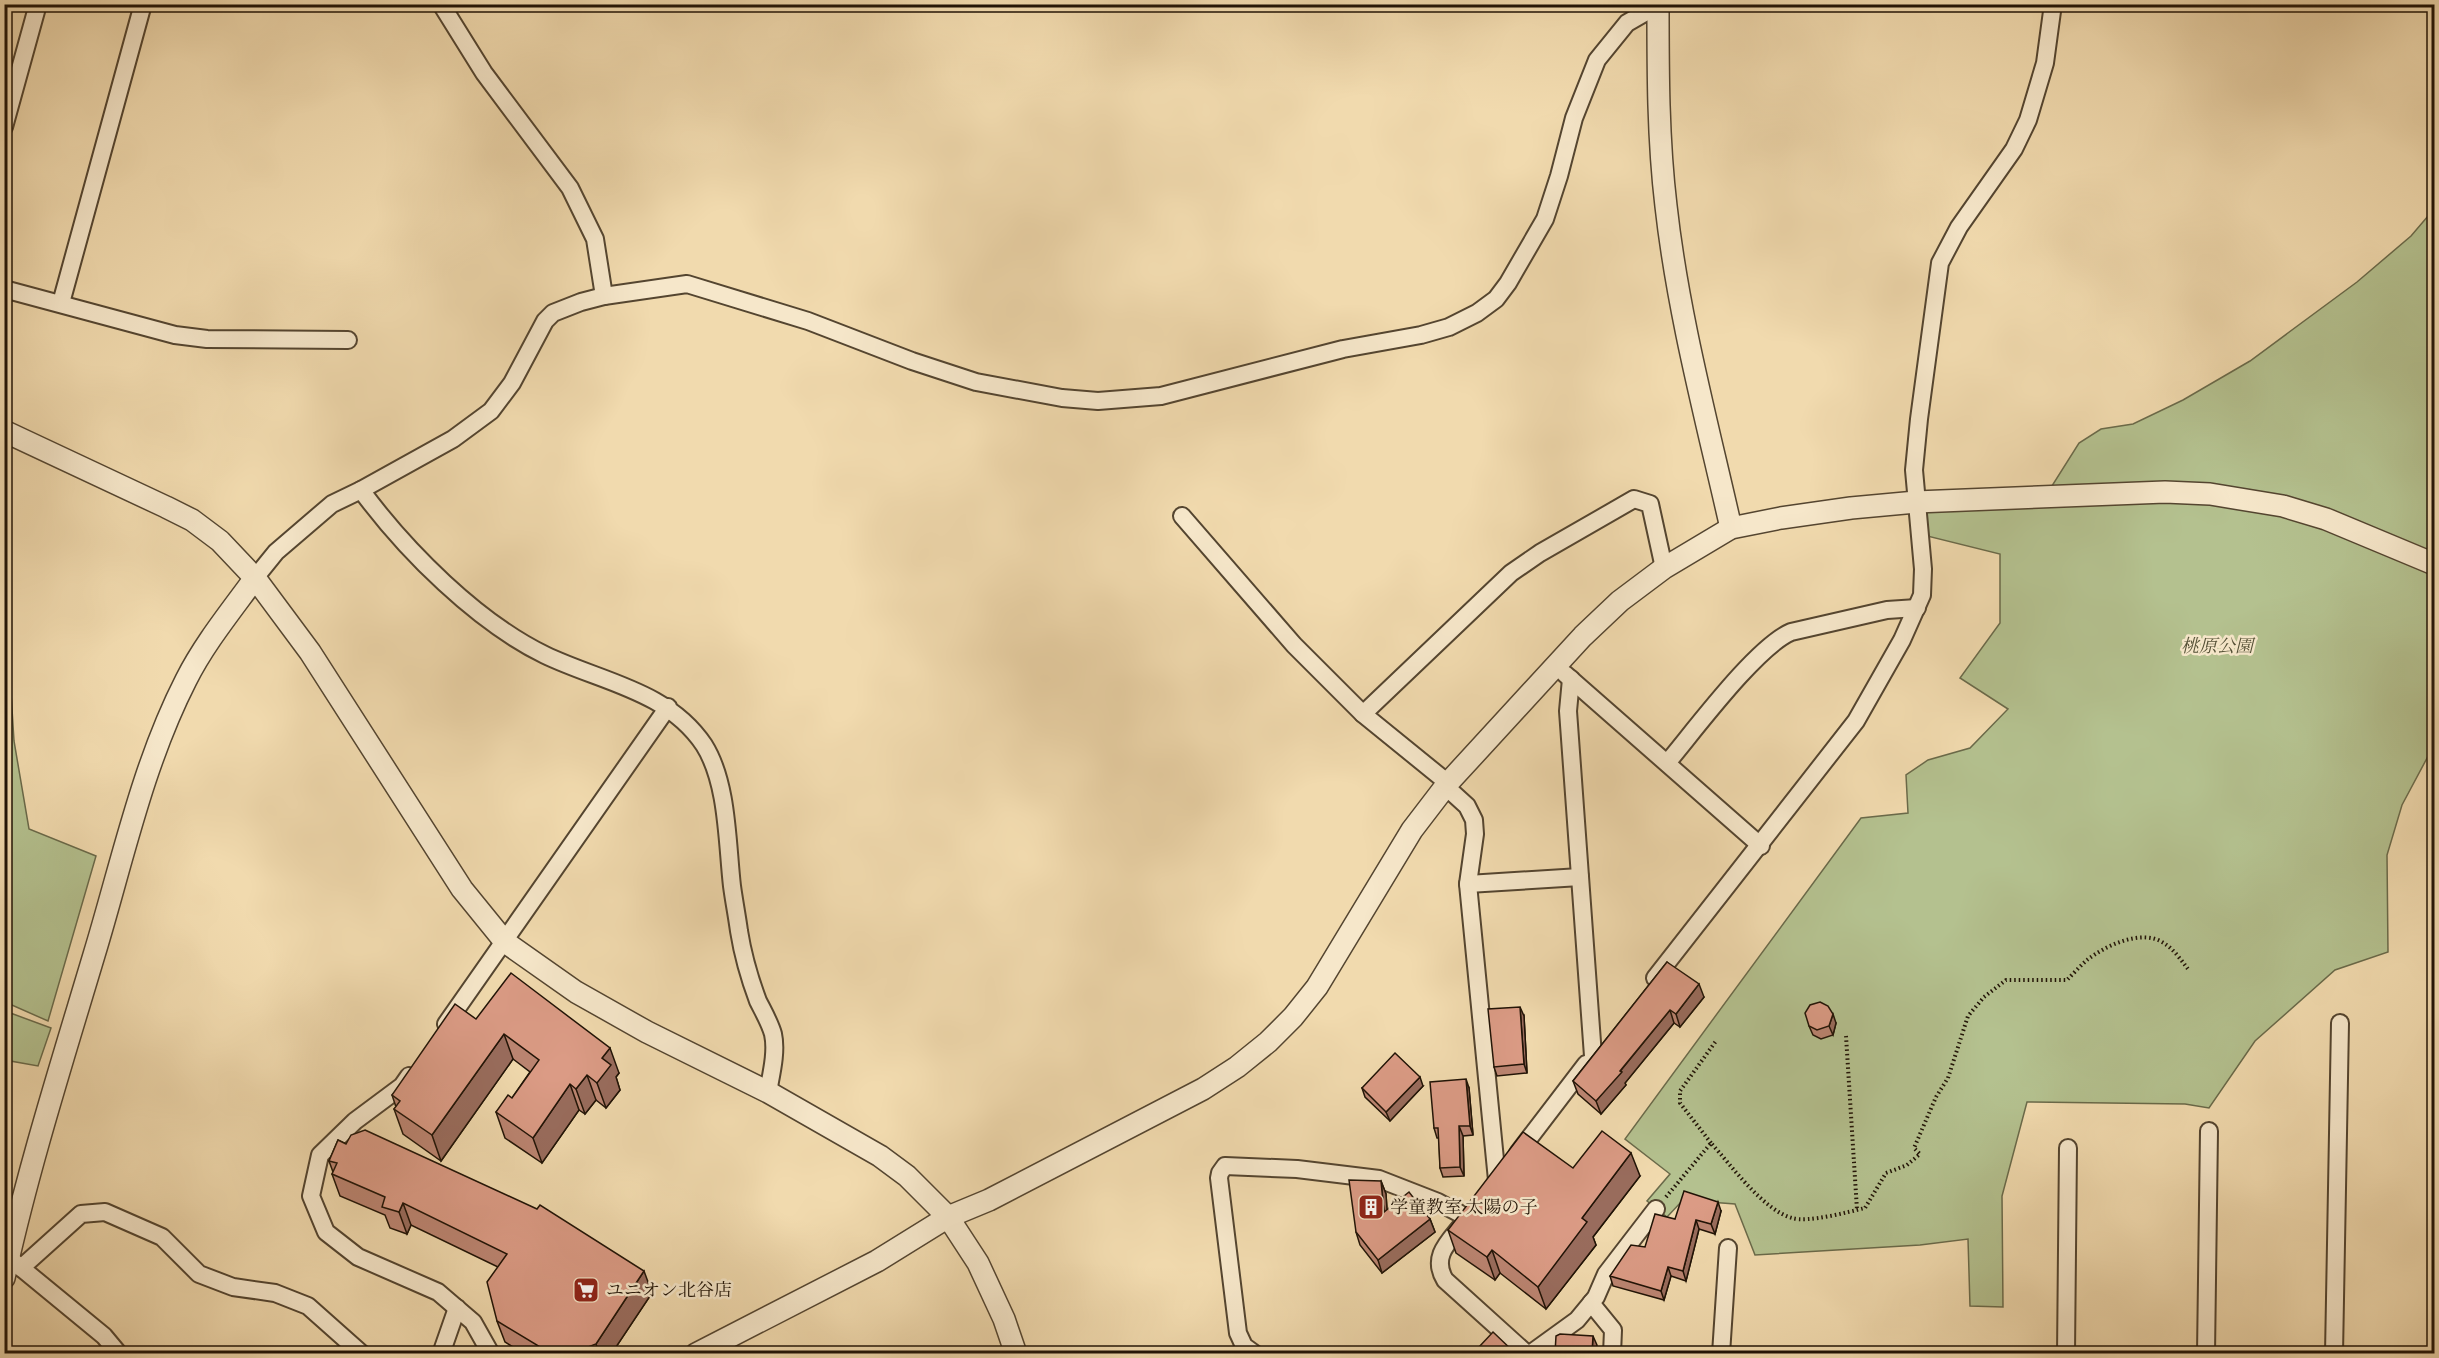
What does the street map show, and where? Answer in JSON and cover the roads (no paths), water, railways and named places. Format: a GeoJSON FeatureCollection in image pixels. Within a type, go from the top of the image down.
{"type":"FeatureCollection","features":[{"type":"Feature","properties":{"kind":"street"},"geometry":{"type":"LineString","coordinates":[[4,127],[38,4]]}},
{"type":"Feature","properties":{"kind":"street"},"geometry":{"type":"LineString","coordinates":[[60,303],[143,4]]}},
{"type":"Feature","properties":{"kind":"street"},"geometry":{"type":"LineString","coordinates":[[441,4],[484,73],[570,188],[595,239],[604,296]]}},
{"type":"Feature","properties":{"kind":"street"},"geometry":{"type":"LineString","coordinates":[[1644,992],[1761,846],[1856,722],[1882,678],[1917,608],[1922,595],[1923,569],[1914,470],[1940,263],[1959,227],[2014,149],[2028,120],[2045,63],[2053,4]]}},
{"type":"Feature","properties":{"kind":"street"},"geometry":{"type":"LineString","coordinates":[[11,1268],[68,1039],[141,795],[164,728],[187,678],[206,647],[276,552],[332,504],[453,439],[491,411],[512,383],[545,321],[553,313],[604,296],[687,284],[808,321],[912,361],[976,382],[1062,398],[1098,401],[1161,396],[1343,349],[1421,335],[1449,327],[1477,313],[1496,299],[1508,283],[1545,219],[1574,118],[1597,60],[1627,23],[1659,5],[1658,106],[1666,206],[1678,286],[1731,528]]}},
{"type":"Feature","properties":{"kind":"street"},"geometry":{"type":"LineString","coordinates":[[4,288],[175,335],[207,339],[348,340]]}},
{"type":"Feature","properties":{"kind":"street"},"geometry":{"type":"LineString","coordinates":[[4,431],[192,520],[220,541],[255,578],[310,652],[462,889],[505,942],[586,998],[647,1032],[768,1092],[880,1156],[908,1176],[948,1217],[978,1263],[1004,1319],[1016,1353]]}},
{"type":"Feature","properties":{"kind":"street"},"geometry":{"type":"LineString","coordinates":[[361,490],[386,524],[464,600],[506,633],[546,655],[626,685],[668,707],[692,730],[704,746],[721,794],[744,963],[773,1034],[774,1049],[768,1092]]}},
{"type":"Feature","properties":{"kind":"street"},"geometry":{"type":"LineString","coordinates":[[696,1353],[877,1261],[948,1217],[989,1200],[1203,1089],[1237,1067],[1268,1042],[1293,1017],[1317,987],[1412,830],[1447,784],[1564,673],[1583,636],[1620,601],[1664,568],[1731,528],[1851,508],[1916,502],[2165,492],[2210,494],[2283,506],[2326,519],[2434,564]]}},
{"type":"Feature","properties":{"kind":"street"},"geometry":{"type":"LineString","coordinates":[[1363,714],[1511,573],[1540,553],[1634,499],[1650,504],[1664,568]]}},
{"type":"Feature","properties":{"kind":"street"},"geometry":{"type":"LineString","coordinates":[[1182,516],[1294,645],[1363,714],[1447,784],[1467,806],[1474,820],[1475,834],[1468,884],[1493,1185],[1607,1038]]}},
{"type":"Feature","properties":{"kind":"street"},"geometry":{"type":"LineString","coordinates":[[1667,763],[1755,661],[1784,635],[1887,610],[1917,608]]}},
{"type":"Feature","properties":{"kind":"street"},"geometry":{"type":"LineString","coordinates":[[1564,673],[1761,846]]}},
{"type":"Feature","properties":{"kind":"street"},"geometry":{"type":"LineString","coordinates":[[1564,673],[1593,1056]]}},
{"type":"Feature","properties":{"kind":"street"},"geometry":{"type":"LineString","coordinates":[[436,1039],[668,707]]}},
{"type":"Feature","properties":{"kind":"street"},"geometry":{"type":"LineString","coordinates":[[1468,884],[1580,877]]}},
{"type":"Feature","properties":{"kind":"street"},"geometry":{"type":"LineString","coordinates":[[2334,1353],[2340,1023]]}},
{"type":"Feature","properties":{"kind":"street"},"geometry":{"type":"LineString","coordinates":[[416,1067],[402,1086],[355,1121],[320,1155],[311,1196],[326,1232],[358,1257],[438,1292],[473,1322],[491,1353]]}},
{"type":"Feature","properties":{"kind":"street"},"geometry":{"type":"LineString","coordinates":[[2206,1353],[2209,1131]]}},
{"type":"Feature","properties":{"kind":"street"},"geometry":{"type":"LineString","coordinates":[[2066,1353],[2068,1148]]}},
{"type":"Feature","properties":{"kind":"street"},"geometry":{"type":"LineString","coordinates":[[1255,1353],[1244,1346],[1238,1333],[1219,1178],[1225,1166],[1297,1169],[1379,1179],[1471,1213],[1440,1257],[1440,1272],[1445,1280],[1529,1353],[1577,1320],[1591,1303],[1606,1274],[1656,1209]]}},
{"type":"Feature","properties":{"kind":"street"},"geometry":{"type":"LineString","coordinates":[[11,1268],[81,1214],[105,1212],[162,1237],[199,1275],[233,1287],[275,1293],[308,1306],[362,1353]]}},
{"type":"Feature","properties":{"kind":"street"},"geometry":{"type":"LineString","coordinates":[[1720,1353],[1728,1248]]}},
{"type":"Feature","properties":{"kind":"street"},"geometry":{"type":"LineString","coordinates":[[11,1268],[104,1336],[119,1353]]}},
{"type":"Feature","properties":{"kind":"street"},"geometry":{"type":"LineString","coordinates":[[1591,1303],[1613,1330],[1612,1353]]}},
{"type":"Feature","properties":{"kind":"street"},"geometry":{"type":"LineString","coordinates":[[441,1353],[457,1308]]}},
{"type":"Feature","properties":{"kind":"place","name":"学童教室 太陽の子"},"geometry":{"type":"Point","coordinates":[1371,1207]}},
{"type":"Feature","properties":{"kind":"place","name":"ユニオン北谷店"},"geometry":{"type":"Point","coordinates":[586,1290]}},
{"type":"Feature","properties":{"kind":"park label","name":"桃原公園"},"geometry":{"type":"Point","coordinates":[2217,646]}}]}
